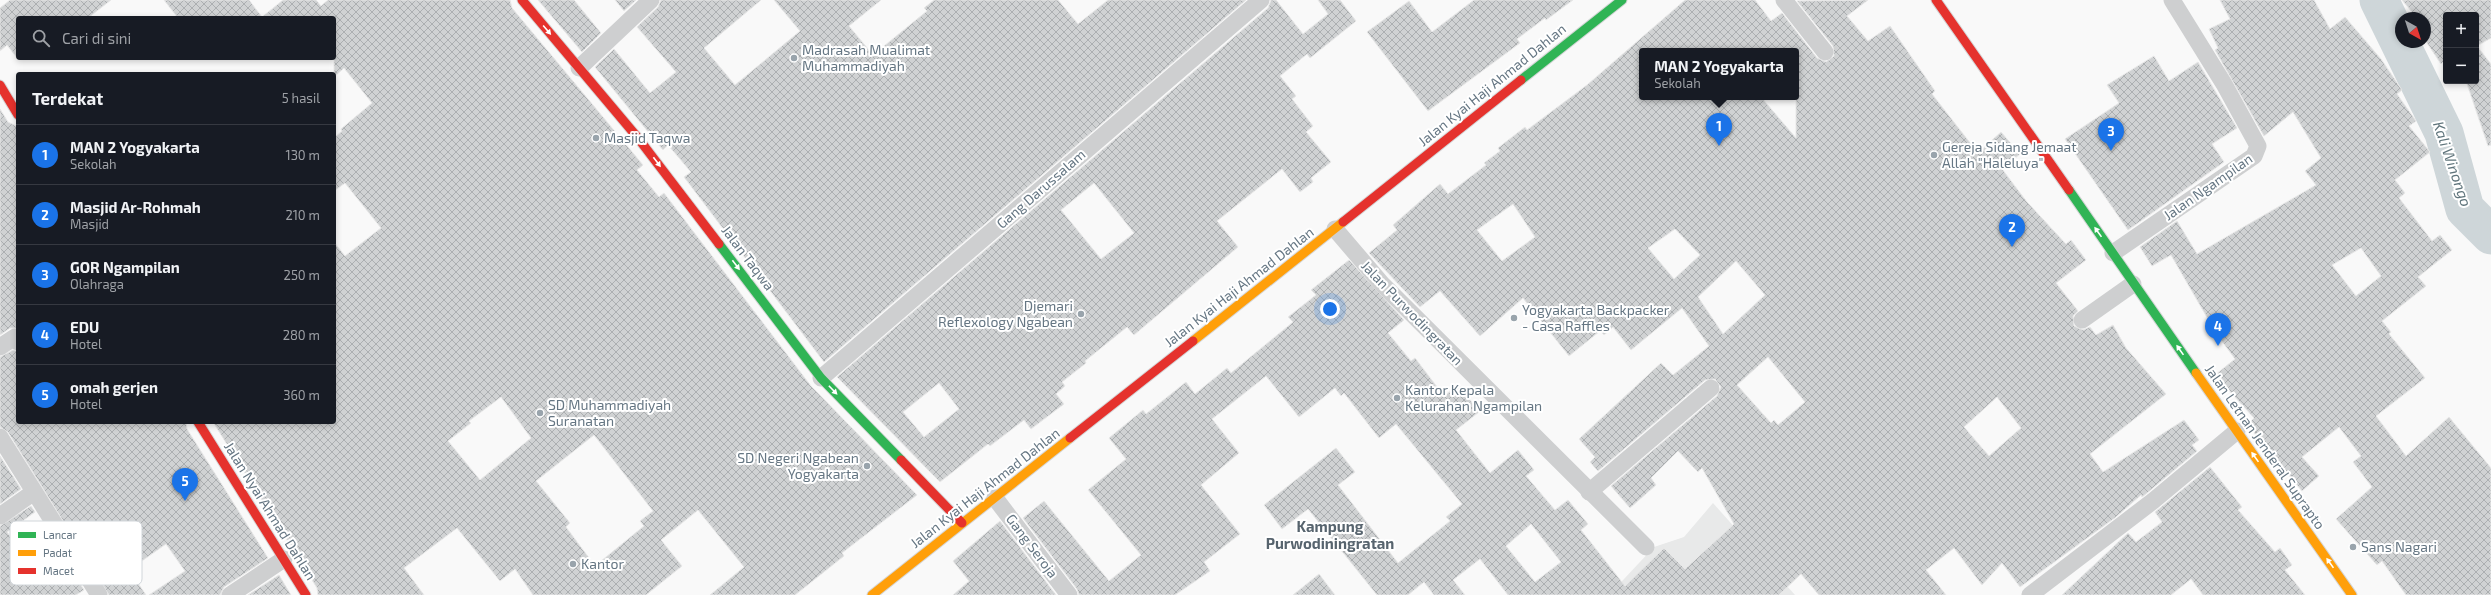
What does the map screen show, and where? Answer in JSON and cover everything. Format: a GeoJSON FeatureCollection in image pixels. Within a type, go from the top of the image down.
{"type":"FeatureCollection","features":[{"type":"Feature","properties":{"kind":"main road","name":"Jalan Taqwa"},"geometry":{"type":"LineString","coordinates":[[522,0],[638,138],[821,378],[962,523]]}},
{"type":"Feature","properties":{"kind":"main road","name":"Jalan Kyai Haji Ahmad Dahlan"},"geometry":{"type":"LineString","coordinates":[[872,595],[1622,0]]}},
{"type":"Feature","properties":{"kind":"main road","name":"Jalan Letnan Jenderal Suprapto"},"geometry":{"type":"LineString","coordinates":[[1936,0],[2113,253],[2133,284],[2352,595]]}},
{"type":"Feature","properties":{"kind":"main road"},"geometry":{"type":"LineString","coordinates":[[0,85],[16,112]]}},
{"type":"Feature","properties":{"kind":"main road","name":"Jalan Nyai Ahmad Dahlan"},"geometry":{"type":"LineString","coordinates":[[199,424],[306,595]]}},
{"type":"Feature","properties":{"kind":"street"},"geometry":{"type":"LineString","coordinates":[[579,68],[651,0]]}},
{"type":"Feature","properties":{"kind":"street","name":"Gang Darussalam"},"geometry":{"type":"LineString","coordinates":[[821,378],[1261,0]]}},
{"type":"Feature","properties":{"kind":"street"},"geometry":{"type":"LineString","coordinates":[[1784,0],[1825,52]]}},
{"type":"Feature","properties":{"kind":"street","name":"Jalan Ngampilan"},"geometry":{"type":"LineString","coordinates":[[2113,253],[2254,156],[2258,150],[2258,146],[2224,84],[2172,0]]}},
{"type":"Feature","properties":{"kind":"street","name":"Jalan Purwodingratan"},"geometry":{"type":"LineString","coordinates":[[1335,229],[1382,284],[1589,492],[1646,547]]}},
{"type":"Feature","properties":{"kind":"street"},"geometry":{"type":"LineString","coordinates":[[2082,320],[2133,284]]}},
{"type":"Feature","properties":{"kind":"street"},"geometry":{"type":"LineString","coordinates":[[0,347],[15,337],[16,339]]}},
{"type":"Feature","properties":{"kind":"street"},"geometry":{"type":"LineString","coordinates":[[1589,492],[1711,388]]}},
{"type":"Feature","properties":{"kind":"street"},"geometry":{"type":"LineString","coordinates":[[2030,595],[2153,501],[2237,431]]}},
{"type":"Feature","properties":{"kind":"street"},"geometry":{"type":"LineString","coordinates":[[0,437],[52,521]]}},
{"type":"Feature","properties":{"kind":"street"},"geometry":{"type":"LineString","coordinates":[[0,516],[34,492]]}},
{"type":"Feature","properties":{"kind":"street","name":"Gang Seroja"},"geometry":{"type":"LineString","coordinates":[[995,498],[1069,595]]}},
{"type":"Feature","properties":{"kind":"street"},"geometry":{"type":"LineString","coordinates":[[230,595],[284,559]]}},
{"type":"Feature","properties":{"kind":"street"},"geometry":{"type":"LineString","coordinates":[[92,585],[98,595]]}},
{"type":"Feature","properties":{"kind":"shaded area"},"geometry":{"type":"Polygon","coordinates":[[[1713,503],[1795,595],[1609,595],[1654,547],[1684,537],[1713,503]]]}},
{"type":"Feature","properties":{"kind":"building"},"geometry":{"type":"Polygon","coordinates":[[[10,0],[111,0],[91,16],[16,16],[16,56],[7,45],[0,51],[0,8],[10,0]]]}},
{"type":"Feature","properties":{"kind":"building"},"geometry":{"type":"Polygon","coordinates":[[[164,0],[249,0],[261,16],[176,16],[164,0]]]}},
{"type":"Feature","properties":{"kind":"building"},"geometry":{"type":"Polygon","coordinates":[[[283,0],[316,0],[321,6],[328,0],[510,0],[512,8],[643,165],[637,170],[659,197],[664,193],[811,386],[917,495],[842,553],[844,556],[795,595],[710,595],[744,567],[698,510],[661,540],[682,566],[646,595],[533,595],[515,569],[500,581],[457,528],[404,568],[424,595],[318,595],[317,588],[214,424],[336,424],[336,245],[345,256],[381,228],[345,183],[336,190],[336,136],[342,131],[341,129],[372,103],[344,68],[336,75],[336,72],[334,72],[334,60],[336,60],[336,16],[263,16],[283,0]],[[501,397],[469,421],[471,423],[448,441],[480,480],[531,438],[501,397]],[[594,435],[536,481],[570,523],[566,527],[595,566],[644,526],[640,521],[653,511],[594,435]]]}},
{"type":"Feature","properties":{"kind":"building"},"geometry":{"type":"Polygon","coordinates":[[[538,0],[574,0],[601,33],[582,52],[538,0]]]}},
{"type":"Feature","properties":{"kind":"building"},"geometry":{"type":"Polygon","coordinates":[[[615,0],[636,0],[624,11],[615,0]]]}},
{"type":"Feature","properties":{"kind":"building"},"geometry":{"type":"Polygon","coordinates":[[[661,0],[761,0],[704,48],[735,85],[800,31],[774,0],[881,0],[849,26],[873,55],[927,11],[924,8],[934,0],[1058,0],[1078,24],[1108,0],[1246,0],[824,362],[684,177],[691,172],[668,145],[663,150],[595,67],[614,49],[650,93],[676,72],[637,27],[658,7],[661,0]]]}},
{"type":"Feature","properties":{"kind":"building"},"geometry":{"type":"Polygon","coordinates":[[[1271,0],[1276,0],[1303,34],[1328,14],[1318,0],[1340,0],[1356,21],[1310,58],[1307,54],[1280,76],[1296,96],[1292,99],[1313,126],[1306,132],[1331,162],[1311,178],[1313,182],[1300,192],[1282,169],[1217,221],[1238,247],[1134,335],[1127,327],[1085,361],[1086,363],[1062,382],[1065,386],[1056,394],[1064,404],[1031,429],[1024,420],[990,446],[988,444],[940,482],[837,377],[1268,8],[1271,0]],[[1094,183],[1061,210],[1101,259],[1134,233],[1094,183]],[[939,383],[903,412],[924,437],[959,409],[939,383]]]}},
{"type":"Feature","properties":{"kind":"building"},"geometry":{"type":"Polygon","coordinates":[[[1474,0],[1573,0],[1546,20],[1545,18],[1517,39],[1520,43],[1428,111],[1367,32],[1409,1],[1432,32],[1474,0]]]}},
{"type":"Feature","properties":{"kind":"building"},"geometry":{"type":"Polygon","coordinates":[[[1685,0],[1755,0],[1771,21],[1782,13],[1817,58],[1826,62],[1834,56],[1833,46],[1797,1],[1868,0],[1847,16],[1868,41],[1890,26],[1935,91],[1932,94],[1978,153],[2001,132],[2020,154],[2002,169],[2027,202],[2066,244],[2071,240],[2086,260],[2056,283],[2078,311],[2073,316],[2074,326],[2083,330],[2090,327],[2096,335],[2113,325],[2126,348],[2166,394],[2090,454],[2103,472],[2184,420],[2199,440],[2192,445],[2197,451],[2142,497],[2141,495],[2116,517],[2020,587],[2002,563],[1982,585],[1954,548],[1926,570],[1946,595],[1819,595],[1801,574],[1779,595],[1508,595],[1480,559],[1453,580],[1465,595],[1434,595],[1424,582],[1408,595],[1377,595],[1308,509],[1282,529],[1264,505],[1336,448],[1355,472],[1338,485],[1398,563],[1450,521],[1446,517],[1462,504],[1396,424],[1379,438],[1344,393],[1341,396],[1335,388],[1299,417],[1266,376],[1212,419],[1239,453],[1201,485],[1240,534],[1204,562],[1210,571],[1175,595],[1079,595],[1077,589],[1023,518],[1044,501],[1109,581],[1141,555],[1088,490],[1126,459],[1109,438],[1143,410],[1146,414],[1186,382],[1195,394],[1227,368],[1231,373],[1293,322],[1288,317],[1316,295],[1311,290],[1349,260],[1404,320],[1388,333],[1411,361],[1415,358],[1444,396],[1459,385],[1479,412],[1456,430],[1490,473],[1518,450],[1534,470],[1526,476],[1555,510],[1568,500],[1588,524],[1581,530],[1625,586],[1664,548],[1685,569],[1734,524],[1702,468],[1698,472],[1678,451],[1651,478],[1656,485],[1630,508],[1611,486],[1717,396],[1721,387],[1715,379],[1705,380],[1598,471],[1590,462],[1595,457],[1579,439],[1661,363],[1673,375],[1709,346],[1682,308],[1631,350],[1613,327],[1604,335],[1600,331],[1569,356],[1523,298],[1480,336],[1440,291],[1420,307],[1369,253],[1397,230],[1393,225],[1440,184],[1448,194],[1486,165],[1484,163],[1500,151],[1498,148],[1525,127],[1527,130],[1587,85],[1685,0]],[[1513,204],[1477,230],[1502,261],[1535,237],[1513,204]],[[1675,229],[1648,248],[1674,279],[1700,255],[1675,229]],[[1736,261],[1698,297],[1723,334],[1765,295],[1736,261]],[[1768,357],[1737,385],[1771,423],[1774,420],[1778,425],[1805,402],[1768,357]],[[1997,397],[1964,427],[1989,456],[2021,428],[1997,397]],[[1531,524],[1506,546],[1535,582],[1561,562],[1531,524]]]}},
{"type":"Feature","properties":{"kind":"building"},"geometry":{"type":"Polygon","coordinates":[[[2220,0],[2314,0],[2330,29],[2345,17],[2381,59],[2402,90],[2397,94],[2416,121],[2409,126],[2430,152],[2395,180],[2405,193],[2399,198],[2432,241],[2440,235],[2452,250],[2418,277],[2426,286],[2382,321],[2391,332],[2389,334],[2425,378],[2376,416],[2406,456],[2449,417],[2491,468],[2491,595],[2406,595],[2382,561],[2377,565],[2336,519],[2372,487],[2353,462],[2361,456],[2339,427],[2302,457],[2319,476],[2302,491],[2288,474],[2285,477],[2248,424],[2254,418],[2215,375],[2235,359],[2216,333],[2171,255],[2152,266],[2140,247],[2177,221],[2197,254],[2316,185],[2305,171],[2321,158],[2293,112],[2264,136],[2215,50],[2218,48],[2209,29],[2230,19],[2220,0]],[[2361,248],[2332,265],[2356,296],[2381,276],[2361,248]]]}},
{"type":"Feature","properties":{"kind":"building"},"geometry":{"type":"Polygon","coordinates":[[[2402,0],[2491,0],[2491,38],[2479,45],[2479,12],[2443,12],[2443,62],[2441,64],[2430,48],[2431,12],[2412,12],[2402,0]]]}},
{"type":"Feature","properties":{"kind":"building"},"geometry":{"type":"Polygon","coordinates":[[[2479,49],[2491,64],[2491,145],[2488,146],[2467,84],[2479,84],[2479,49]]]}},
{"type":"Feature","properties":{"kind":"building"},"geometry":{"type":"Polygon","coordinates":[[[2154,56],[2169,81],[2198,62],[2237,128],[2212,144],[2224,162],[2128,230],[2065,139],[2119,103],[2107,85],[2154,56]]]}},
{"type":"Feature","properties":{"kind":"building"},"geometry":{"type":"Polygon","coordinates":[[[0,109],[8,122],[16,126],[16,328],[10,328],[0,335],[0,109]]]}},
{"type":"Feature","properties":{"kind":"building"},"geometry":{"type":"Polygon","coordinates":[[[13,350],[16,351],[16,424],[186,424],[187,429],[268,558],[224,587],[220,595],[149,595],[185,571],[166,544],[142,561],[142,521],[63,521],[8,432],[0,427],[0,357],[13,350]]]}},
{"type":"Feature","properties":{"kind":"building"},"geometry":{"type":"Polygon","coordinates":[[[0,456],[21,489],[0,504],[0,456]]]}},
{"type":"Feature","properties":{"kind":"building"},"geometry":{"type":"Polygon","coordinates":[[[2210,467],[2242,507],[2238,510],[2275,552],[2280,548],[2292,565],[2285,570],[2305,595],[2203,595],[2191,579],[2171,595],[2062,595],[2128,533],[2136,542],[2162,522],[2155,512],[2210,467]]]}},
{"type":"Feature","properties":{"kind":"building"},"geometry":{"type":"Polygon","coordinates":[[[31,506],[35,512],[22,521],[10,521],[10,530],[7,532],[10,536],[10,585],[81,585],[84,590],[76,595],[0,595],[0,526],[31,506]]]}},
{"type":"Feature","properties":{"kind":"building"},"geometry":{"type":"Polygon","coordinates":[[[1000,521],[1056,595],[953,595],[969,581],[953,561],[1000,521]]]}},
{"type":"Feature","properties":{"kind":"building"},"geometry":{"type":"Polygon","coordinates":[[[1319,574],[1335,595],[1293,595],[1319,574]]]}},
{"type":"Feature","properties":{"kind":"building"},"geometry":{"type":"Polygon","coordinates":[[[279,575],[291,595],[248,595],[279,575]]]}},
{"type":"Feature","properties":{"kind":"building"},"geometry":{"type":"Polygon","coordinates":[[[103,585],[139,585],[146,595],[109,595],[103,585]]]}},
{"type":"Feature","properties":{"kind":"waterway","name":"Kali Winongo"},"geometry":{"type":"LineString","coordinates":[[2379,0],[2444,133],[2465,209],[2491,235]]}},
{"type":"Feature","properties":{"kind":"traffic: fast"},"geometry":{"type":"LineString","coordinates":[[1521,80],[1622,0]]}},
{"type":"Feature","properties":{"kind":"traffic: fast"},"geometry":{"type":"LineString","coordinates":[[2069,190],[2196,373]]}},
{"type":"Feature","properties":{"kind":"traffic: fast"},"geometry":{"type":"LineString","coordinates":[[719,244],[821,378],[901,460]]}},
{"type":"Feature","properties":{"kind":"traffic: slow"},"geometry":{"type":"LineString","coordinates":[[1193,341],[1343,222]]}},
{"type":"Feature","properties":{"kind":"traffic: slow"},"geometry":{"type":"LineString","coordinates":[[2196,373],[2352,595]]}},
{"type":"Feature","properties":{"kind":"traffic: slow"},"geometry":{"type":"LineString","coordinates":[[872,595],[1070,438]]}},
{"type":"Feature","properties":{"kind":"traffic: jam"},"geometry":{"type":"LineString","coordinates":[[522,0],[638,138],[719,244]]}},
{"type":"Feature","properties":{"kind":"traffic: jam"},"geometry":{"type":"LineString","coordinates":[[1936,0],[2069,190]]}},
{"type":"Feature","properties":{"kind":"traffic: jam"},"geometry":{"type":"LineString","coordinates":[[1343,222],[1521,80]]}},
{"type":"Feature","properties":{"kind":"traffic: jam"},"geometry":{"type":"LineString","coordinates":[[0,85],[16,112]]}},
{"type":"Feature","properties":{"kind":"traffic: jam"},"geometry":{"type":"LineString","coordinates":[[1070,438],[1193,341]]}},
{"type":"Feature","properties":{"kind":"traffic: jam"},"geometry":{"type":"LineString","coordinates":[[199,424],[306,595]]}},
{"type":"Feature","properties":{"kind":"traffic: jam"},"geometry":{"type":"LineString","coordinates":[[901,460],[962,523]]}},
{"type":"Feature","properties":{"kind":"place","name":"Madrasah Mualimat Muhammadiyah"},"geometry":{"type":"Point","coordinates":[794,58]}},
{"type":"Feature","properties":{"kind":"place","name":"Masjid Taqwa"},"geometry":{"type":"Point","coordinates":[596,138]}},
{"type":"Feature","properties":{"kind":"place","name":"MAN 2 Yogyakarta"},"geometry":{"type":"Point","coordinates":[1719,146]}},
{"type":"Feature","properties":{"kind":"place","name":"GOR Ngampilan"},"geometry":{"type":"Point","coordinates":[2111,151]}},
{"type":"Feature","properties":{"kind":"place","name":"Gereja Sidang Jemaat Allah \"Haleluya\""},"geometry":{"type":"Point","coordinates":[1934,155]}},
{"type":"Feature","properties":{"kind":"place","name":"Masjid Ar-Rohmah"},"geometry":{"type":"Point","coordinates":[2012,247]}},
{"type":"Feature","properties":{"kind":"place","name":"Djemari Reflexology Ngabean"},"geometry":{"type":"Point","coordinates":[1081,314]}},
{"type":"Feature","properties":{"kind":"place","name":"Yogyakarta Backpacker - Casa Raffles"},"geometry":{"type":"Point","coordinates":[1514,318]}},
{"type":"Feature","properties":{"kind":"place","name":"EDU"},"geometry":{"type":"Point","coordinates":[2218,346]}},
{"type":"Feature","properties":{"kind":"place","name":"Kantor Kepala Kelurahan Ngampilan"},"geometry":{"type":"Point","coordinates":[1397,398]}},
{"type":"Feature","properties":{"kind":"place","name":"SD Muhammadiyah Suranatan"},"geometry":{"type":"Point","coordinates":[540,413]}},
{"type":"Feature","properties":{"kind":"place","name":"SD Negeri Ngabean Yogyakarta"},"geometry":{"type":"Point","coordinates":[867,466]}},
{"type":"Feature","properties":{"kind":"place","name":"omah gerjen"},"geometry":{"type":"Point","coordinates":[185,501]}},
{"type":"Feature","properties":{"kind":"place","name":"Sans Nagari"},"geometry":{"type":"Point","coordinates":[2353,547]}},
{"type":"Feature","properties":{"kind":"place","name":"Kantor"},"geometry":{"type":"Point","coordinates":[573,564]}},
{"type":"Feature","properties":{"kind":"district","name":"Kampung Purwodiningratan"},"geometry":{"type":"Point","coordinates":[1330,536]}}]}
